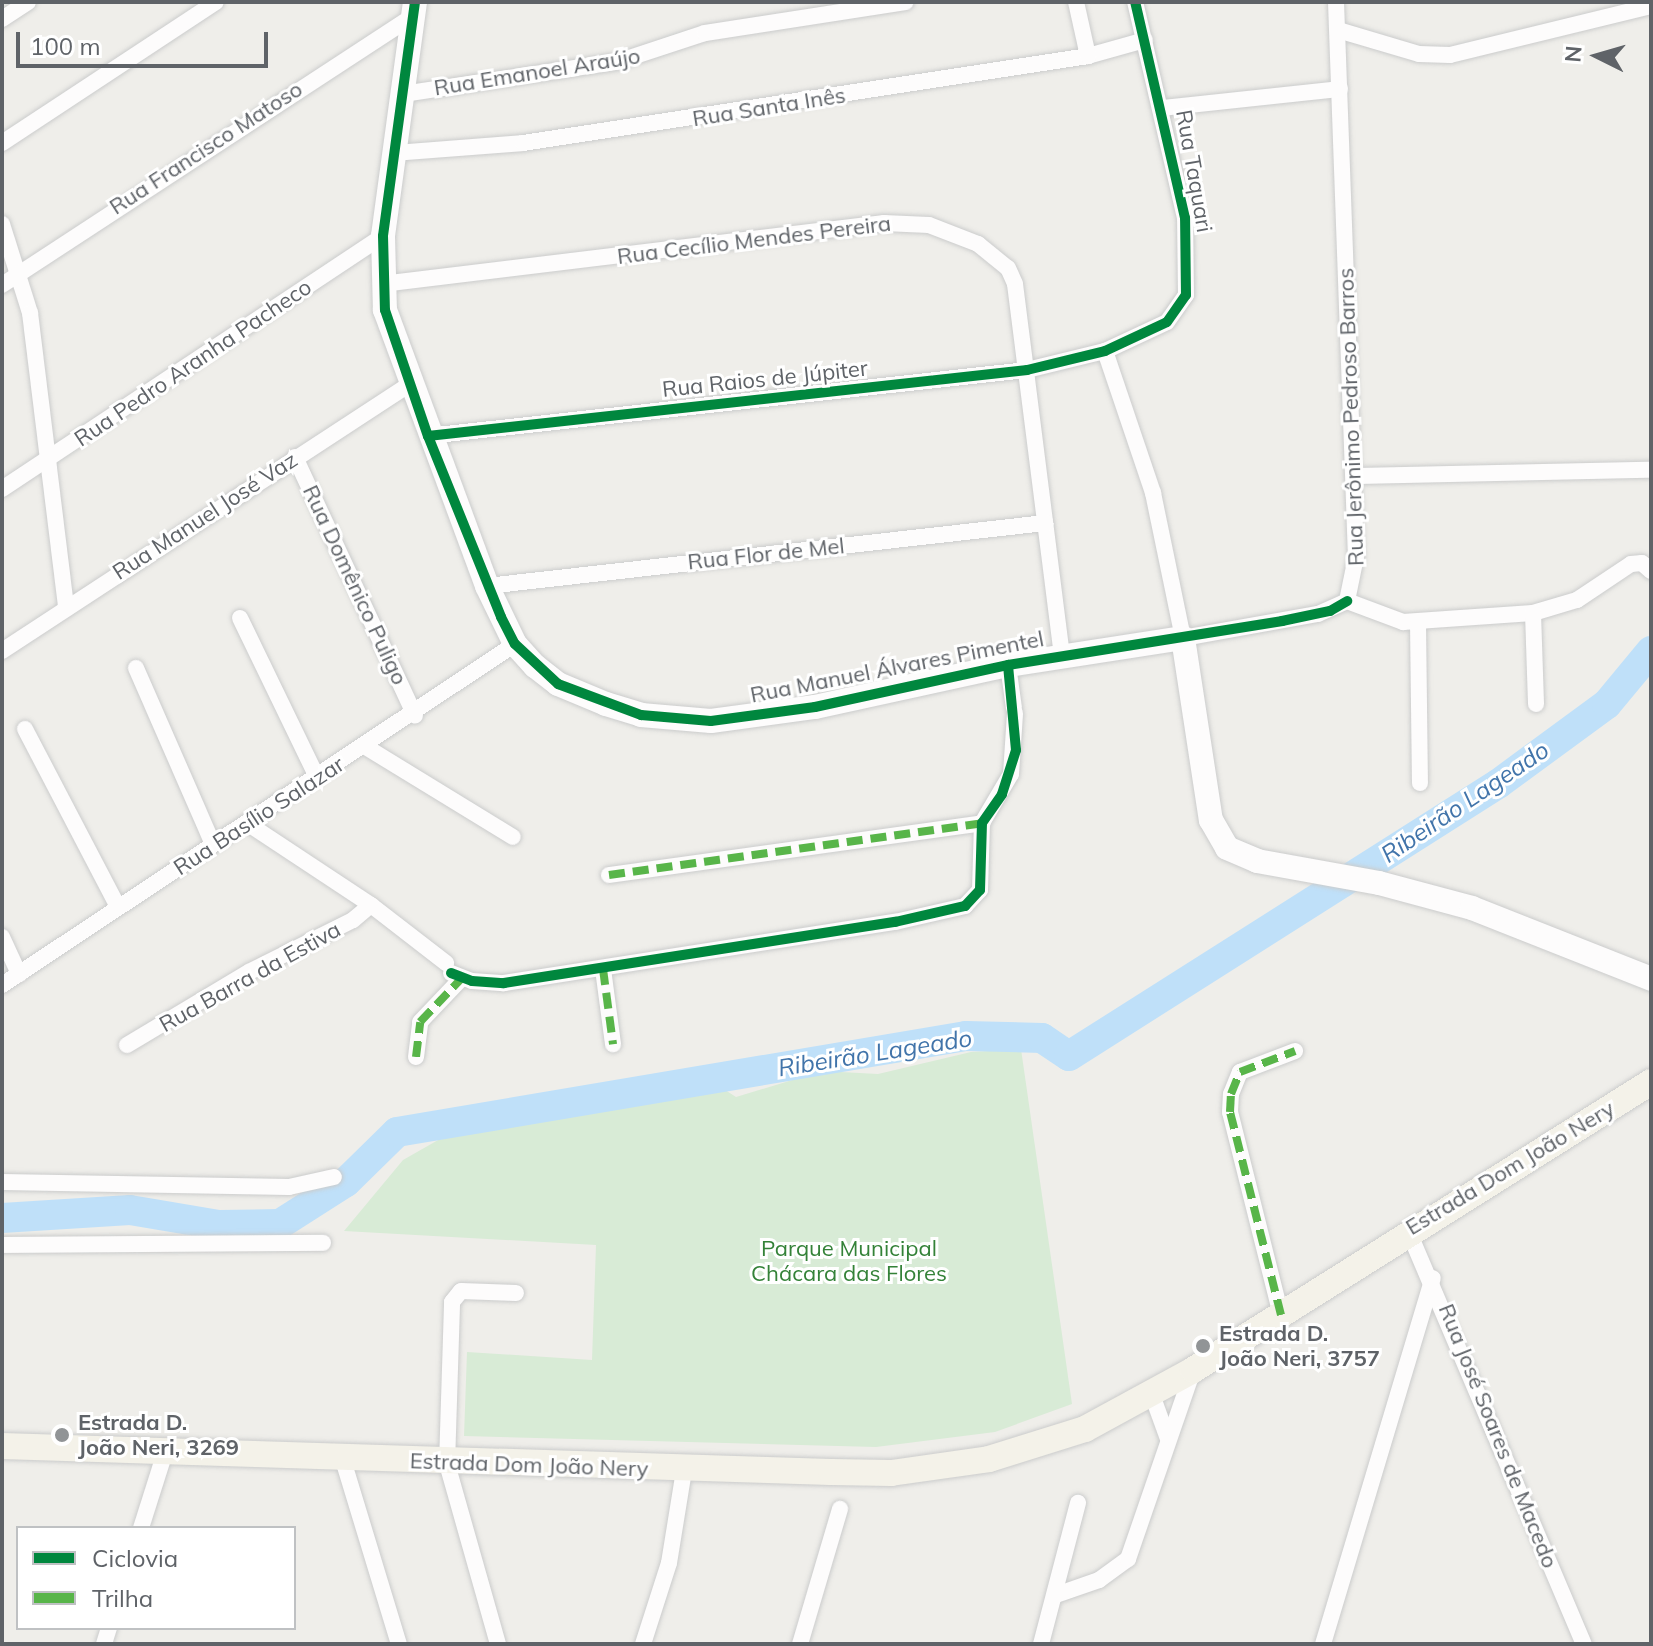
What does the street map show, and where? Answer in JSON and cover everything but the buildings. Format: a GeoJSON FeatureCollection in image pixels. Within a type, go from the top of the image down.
{"type":"FeatureCollection","features":[{"type":"Feature","properties":{"kind":"main road","name":"Estrada Dom João Nery"},"geometry":{"type":"LineString","coordinates":[[2,1446],[166,1449],[447,1464],[891,1473],[989,1459],[1085,1429],[1193,1370],[1324,1271],[1370,1255],[1651,1082]]}},
{"type":"Feature","properties":{"kind":"main road","name":"Estrada Dom João Nery"},"geometry":{"type":"LineString","coordinates":[[1053,1439],[1080,1415],[1278,1307]]}},
{"type":"Feature","properties":{"kind":"street"},"geometry":{"type":"LineString","coordinates":[[2,19],[28,2]]}},
{"type":"Feature","properties":{"kind":"street"},"geometry":{"type":"LineString","coordinates":[[2,143],[216,2]]}},
{"type":"Feature","properties":{"kind":"street","name":"Rua Emanoel Araújo"},"geometry":{"type":"LineString","coordinates":[[403,94],[620,61],[705,33],[906,2]]}},
{"type":"Feature","properties":{"kind":"street"},"geometry":{"type":"LineString","coordinates":[[1076,2],[1088,56]]}},
{"type":"Feature","properties":{"kind":"street","name":"Rua Taquari"},"geometry":{"type":"LineString","coordinates":[[1105,351],[1167,322],[1186,295],[1185,218],[1135,2]]}},
{"type":"Feature","properties":{"kind":"street","name":"Rua Jerônimo Pedroso Barros"},"geometry":{"type":"LineString","coordinates":[[1336,2],[1356,557],[1347,601]]}},
{"type":"Feature","properties":{"kind":"street"},"geometry":{"type":"LineString","coordinates":[[1338,30],[1419,54],[1450,55],[1651,6]]}},
{"type":"Feature","properties":{"kind":"street","name":"Rua Manuel Álvares Pimentel"},"geometry":{"type":"LineString","coordinates":[[414,9],[383,236],[382,284],[409,385],[487,586],[515,644],[558,684],[583,696],[641,715],[679,720],[815,707],[1008,665],[1318,614],[1347,601]]}},
{"type":"Feature","properties":{"kind":"street","name":"Rua Francisco Matoso"},"geometry":{"type":"LineString","coordinates":[[2,285],[414,9]]}},
{"type":"Feature","properties":{"kind":"street","name":"Rua Santa Inês"},"geometry":{"type":"LineString","coordinates":[[394,153],[523,143],[1088,56],[1145,40]]}},
{"type":"Feature","properties":{"kind":"street"},"geometry":{"type":"LineString","coordinates":[[1162,108],[1340,89]]}},
{"type":"Feature","properties":{"kind":"street","name":"Rua Cecílio Mendes Pereira"},"geometry":{"type":"LineString","coordinates":[[382,284],[910,222],[965,237],[1008,268],[1027,370],[1062,657]]}},
{"type":"Feature","properties":{"kind":"street"},"geometry":{"type":"LineString","coordinates":[[2,224],[20,272],[49,459],[66,608]]}},
{"type":"Feature","properties":{"kind":"street","name":"Rua Pedro Aranha Pacheco"},"geometry":{"type":"LineString","coordinates":[[2,489],[383,236]]}},
{"type":"Feature","properties":{"kind":"street"},"geometry":{"type":"LineString","coordinates":[[1105,351],[1153,493],[1183,638],[1211,820],[1227,848],[1257,861],[1379,883],[1472,908],[1651,979]]}},
{"type":"Feature","properties":{"kind":"street","name":"Rua Raios de Júpiter"},"geometry":{"type":"LineString","coordinates":[[428,436],[1027,370],[1105,351]]}},
{"type":"Feature","properties":{"kind":"street","name":"Rua Manuel José Vaz"},"geometry":{"type":"LineString","coordinates":[[2,651],[409,385]]}},
{"type":"Feature","properties":{"kind":"street","name":"Rua Domênico Puligo"},"geometry":{"type":"LineString","coordinates":[[295,457],[415,715]]}},
{"type":"Feature","properties":{"kind":"street"},"geometry":{"type":"LineString","coordinates":[[1354,476],[1651,470]]}},
{"type":"Feature","properties":{"kind":"street","name":"Rua Flor de Mel"},"geometry":{"type":"LineString","coordinates":[[487,586],[1045,523]]}},
{"type":"Feature","properties":{"kind":"street"},"geometry":{"type":"LineString","coordinates":[[1347,601],[1390,620],[1418,623],[1533,613],[1577,600],[1631,564],[1642,563],[1651,571]]}},
{"type":"Feature","properties":{"kind":"street"},"geometry":{"type":"LineString","coordinates":[[1533,613],[1536,704]]}},
{"type":"Feature","properties":{"kind":"street"},"geometry":{"type":"LineString","coordinates":[[240,618],[317,777]]}},
{"type":"Feature","properties":{"kind":"street"},"geometry":{"type":"LineString","coordinates":[[1418,623],[1420,783]]}},
{"type":"Feature","properties":{"kind":"street","name":"Rua Basílio Salazar"},"geometry":{"type":"LineString","coordinates":[[2,985],[213,844],[415,715],[515,644]]}},
{"type":"Feature","properties":{"kind":"street"},"geometry":{"type":"LineString","coordinates":[[247,823],[371,905],[453,972],[504,983],[603,969],[965,906],[980,890],[982,823],[1011,774],[1014,710],[1008,665]]}},
{"type":"Feature","properties":{"kind":"street"},"geometry":{"type":"LineString","coordinates":[[136,668],[213,844]]}},
{"type":"Feature","properties":{"kind":"street"},"geometry":{"type":"LineString","coordinates":[[25,729],[118,907]]}},
{"type":"Feature","properties":{"kind":"street"},"geometry":{"type":"LineString","coordinates":[[366,747],[513,837]]}},
{"type":"Feature","properties":{"kind":"street"},"geometry":{"type":"LineString","coordinates":[[609,875],[982,823]]}},
{"type":"Feature","properties":{"kind":"street","name":"Rua Barra da Estiva"},"geometry":{"type":"LineString","coordinates":[[127,1045],[249,972],[353,920],[371,905]]}},
{"type":"Feature","properties":{"kind":"street"},"geometry":{"type":"LineString","coordinates":[[2,937],[19,974]]}},
{"type":"Feature","properties":{"kind":"street"},"geometry":{"type":"LineString","coordinates":[[603,969],[613,1044]]}},
{"type":"Feature","properties":{"kind":"street"},"geometry":{"type":"LineString","coordinates":[[416,1057],[420,1022],[453,972]]}},
{"type":"Feature","properties":{"kind":"street"},"geometry":{"type":"LineString","coordinates":[[1278,1307],[1231,1094],[1240,1072],[1295,1051]]}},
{"type":"Feature","properties":{"kind":"street"},"geometry":{"type":"LineString","coordinates":[[2,1182],[289,1187],[334,1177]]}},
{"type":"Feature","properties":{"kind":"street","name":"Rua José Soares de Macedo"},"geometry":{"type":"LineString","coordinates":[[1408,1230],[1433,1278],[1584,1644]]}},
{"type":"Feature","properties":{"kind":"street"},"geometry":{"type":"LineString","coordinates":[[2,1245],[323,1243]]}},
{"type":"Feature","properties":{"kind":"street"},"geometry":{"type":"LineString","coordinates":[[1323,1644],[1433,1278]]}},
{"type":"Feature","properties":{"kind":"street"},"geometry":{"type":"LineString","coordinates":[[498,1644],[447,1464],[452,1302],[461,1291],[516,1293]]}},
{"type":"Feature","properties":{"kind":"street"},"geometry":{"type":"LineString","coordinates":[[1056,1595],[1099,1580],[1128,1559],[1193,1370]]}},
{"type":"Feature","properties":{"kind":"street"},"geometry":{"type":"LineString","coordinates":[[1151,1392],[1168,1439]]}},
{"type":"Feature","properties":{"kind":"street"},"geometry":{"type":"LineString","coordinates":[[142,1526],[166,1449]]}},
{"type":"Feature","properties":{"kind":"street"},"geometry":{"type":"LineString","coordinates":[[343,1460],[399,1644]]}},
{"type":"Feature","properties":{"kind":"street"},"geometry":{"type":"LineString","coordinates":[[643,1644],[669,1563],[684,1470]]}},
{"type":"Feature","properties":{"kind":"street"},"geometry":{"type":"LineString","coordinates":[[1041,1644],[1078,1503]]}},
{"type":"Feature","properties":{"kind":"street"},"geometry":{"type":"LineString","coordinates":[[806,1642],[840,1509]]}},
{"type":"Feature","properties":{"kind":"green space","name":"Parque Municipal Chácara das Flores"},"geometry":{"type":"Polygon","coordinates":[[[1021,1049],[1072,1404],[995,1432],[876,1447],[464,1436],[467,1352],[592,1360],[596,1245],[344,1231],[403,1160],[461,1127],[634,1101],[664,1085],[691,1086],[708,1079],[736,1097],[822,1071],[878,1074],[971,1052],[1021,1049]]]}},
{"type":"Feature","properties":{"kind":"waterway","name":"Ribeirão Lageado"},"geometry":{"type":"LineString","coordinates":[[2,1218],[130,1210],[219,1225],[280,1224],[346,1182],[397,1132],[966,1036],[1042,1038],[1069,1056],[1498,784],[1607,704],[1651,651]]}},
{"type":"Feature","properties":{"kind":"marked path"},"geometry":{"type":"LineString","coordinates":[[609,875],[982,823]]}},
{"type":"Feature","properties":{"kind":"marked path"},"geometry":{"type":"LineString","coordinates":[[603,969],[613,1044]]}},
{"type":"Feature","properties":{"kind":"marked path"},"geometry":{"type":"LineString","coordinates":[[416,1057],[420,1022],[461,979]]}},
{"type":"Feature","properties":{"kind":"marked path"},"geometry":{"type":"LineString","coordinates":[[1281,1315],[1230,1112],[1231,1094],[1240,1072],[1295,1051]]}},
{"type":"Feature","properties":{"kind":"cycle path"},"geometry":{"type":"LineString","coordinates":[[415,2],[383,236],[385,310],[428,436],[501,617],[515,644],[558,684],[641,715],[711,721],[815,707],[1008,665],[1282,621],[1330,611],[1347,601]]}},
{"type":"Feature","properties":{"kind":"cycle path"},"geometry":{"type":"LineString","coordinates":[[428,436],[1027,370],[1105,351],[1167,322],[1186,295],[1185,218],[1135,2]]}},
{"type":"Feature","properties":{"kind":"cycle path"},"geometry":{"type":"LineString","coordinates":[[451,973],[472,981],[504,983],[895,922],[965,906],[980,890],[982,823],[1002,794],[1016,750],[1008,665]]}},
{"type":"Feature","properties":{"kind":"place","name":"Estrada D. João Neri, 3757"},"geometry":{"type":"Point","coordinates":[1203,1346]}},
{"type":"Feature","properties":{"kind":"place","name":"Estrada D. João Neri, 3269"},"geometry":{"type":"Point","coordinates":[62,1435]}}]}
